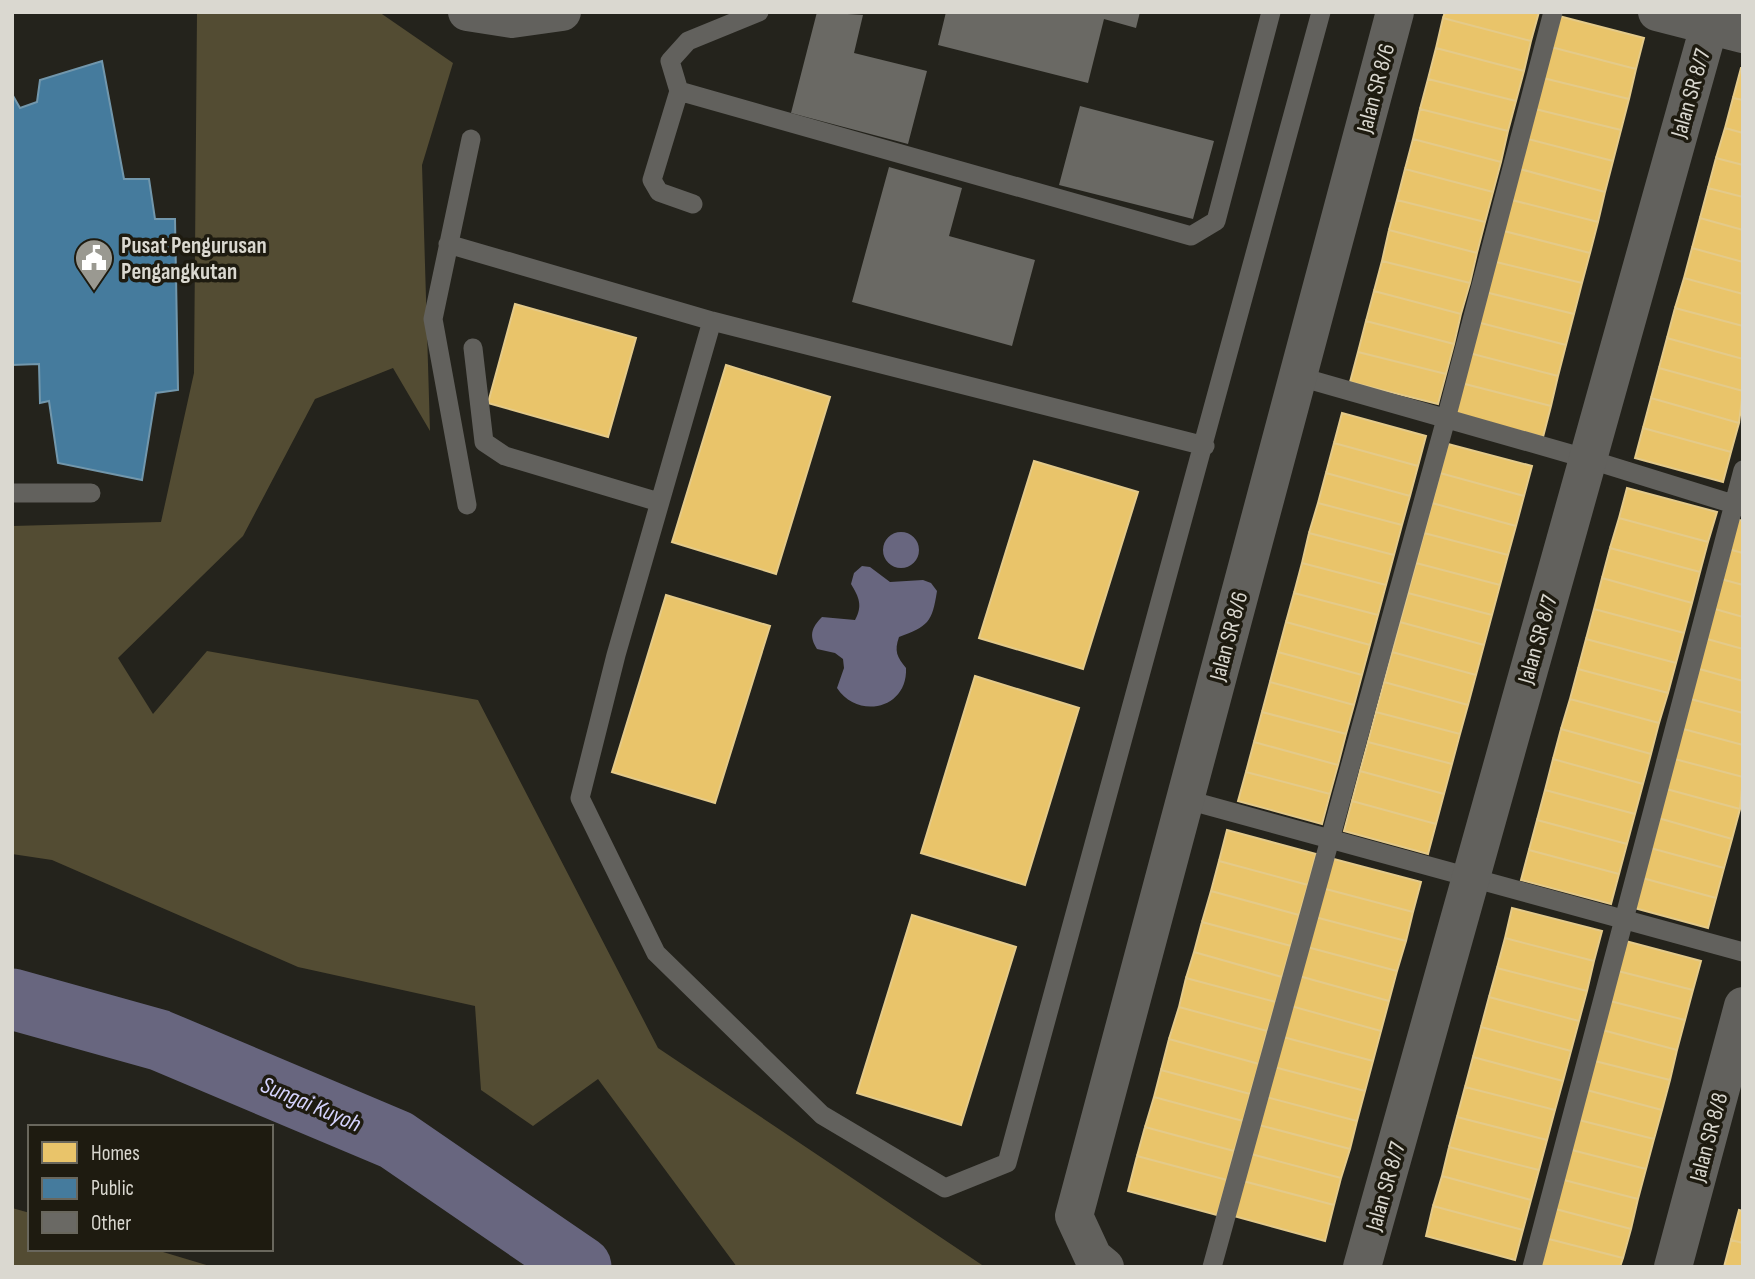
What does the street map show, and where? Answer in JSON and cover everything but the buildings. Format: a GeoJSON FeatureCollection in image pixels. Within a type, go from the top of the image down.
{"type":"FeatureCollection","features":[{"type":"Feature","properties":{"kind":"street"},"geometry":{"type":"LineString","coordinates":[[467,12],[512,19],[562,12]]}},
{"type":"Feature","properties":{"kind":"street","name":"Jalan SR 8/6"},"geometry":{"type":"LineString","coordinates":[[1099,1262],[1074,1216],[1395,12]]}},
{"type":"Feature","properties":{"kind":"street"},"geometry":{"type":"LineString","coordinates":[[1657,12],[1722,24]]}},
{"type":"Feature","properties":{"kind":"street","name":"Jalan SR 8/7"},"geometry":{"type":"LineString","coordinates":[[1362,1267],[1588,459],[1722,24]]}},
{"type":"Feature","properties":{"kind":"street","name":"Jalan SR 8/8"},"geometry":{"type":"LineString","coordinates":[[1672,1267],[1743,1006]]}},
{"type":"Feature","properties":{"kind":"lane"},"geometry":{"type":"LineString","coordinates":[[693,204],[659,192],[652,180],[679,91],[670,61],[688,41],[759,12]]}},
{"type":"Feature","properties":{"kind":"lane"},"geometry":{"type":"LineString","coordinates":[[679,91],[1191,236],[1216,221],[1271,12]]}},
{"type":"Feature","properties":{"kind":"lane"},"geometry":{"type":"LineString","coordinates":[[712,321],[659,502],[580,798],[656,953],[822,1115],[945,1188],[1007,1163],[1205,446],[1321,12]]}},
{"type":"Feature","properties":{"kind":"lane"},"geometry":{"type":"LineString","coordinates":[[1212,1267],[1446,419],[1553,12]]}},
{"type":"Feature","properties":{"kind":"lane"},"geometry":{"type":"LineString","coordinates":[[467,505],[433,320],[471,139]]}},
{"type":"Feature","properties":{"kind":"lane"},"geometry":{"type":"LineString","coordinates":[[448,244],[712,321],[1205,446]]}},
{"type":"Feature","properties":{"kind":"lane"},"geometry":{"type":"LineString","coordinates":[[473,348],[484,442],[505,456],[659,502]]}},
{"type":"Feature","properties":{"kind":"lane"},"geometry":{"type":"LineString","coordinates":[[1297,376],[1588,459],[1738,506]]}},
{"type":"Feature","properties":{"kind":"lane"},"geometry":{"type":"LineString","coordinates":[[1532,1267],[1624,919],[1738,506],[1743,470]]}},
{"type":"Feature","properties":{"kind":"lane"},"geometry":{"type":"LineString","coordinates":[[12,493],[91,493]]}},
{"type":"Feature","properties":{"kind":"lane"},"geometry":{"type":"LineString","coordinates":[[1184,799],[1743,952]]}},
{"type":"Feature","properties":{"kind":"shaded area"},"geometry":{"type":"Polygon","coordinates":[[[197,12],[379,12],[453,63],[422,165],[430,431],[393,368],[315,399],[243,536],[118,658],[153,714],[207,651],[478,700],[658,1048],[985,1267],[737,1267],[598,1079],[533,1126],[481,1090],[475,1006],[298,967],[52,860],[12,854],[12,526],[161,522],[194,373],[197,12]]]}},
{"type":"Feature","properties":{"kind":"shaded area"},"geometry":{"type":"Polygon","coordinates":[[[901,532],[914,537],[919,550],[914,563],[901,568],[888,563],[883,550],[888,537],[901,532]]]}},
{"type":"Feature","properties":{"kind":"shaded area"},"geometry":{"type":"Polygon","coordinates":[[[862,566],[870,567],[890,582],[923,580],[931,583],[937,591],[927,622],[899,637],[897,654],[906,668],[899,693],[891,701],[869,707],[846,698],[837,688],[844,668],[843,659],[835,653],[817,649],[812,636],[815,625],[822,617],[855,620],[859,602],[851,584],[854,573],[862,566]]]}},
{"type":"Feature","properties":{"kind":"shaded area"},"geometry":{"type":"Polygon","coordinates":[[[12,1208],[28,1212],[28,1251],[160,1251],[213,1267],[12,1267],[12,1208]]]}},
{"type":"Feature","properties":{"kind":"waterway","name":"Sungai Kuyoh"},"geometry":{"type":"LineString","coordinates":[[12,999],[159,1040],[396,1140],[581,1267]]}},
{"type":"Feature","properties":{"kind":"place","name":"Pusat Pengurusan Pengangkutan"},"geometry":{"type":"Point","coordinates":[94,292]}}]}
